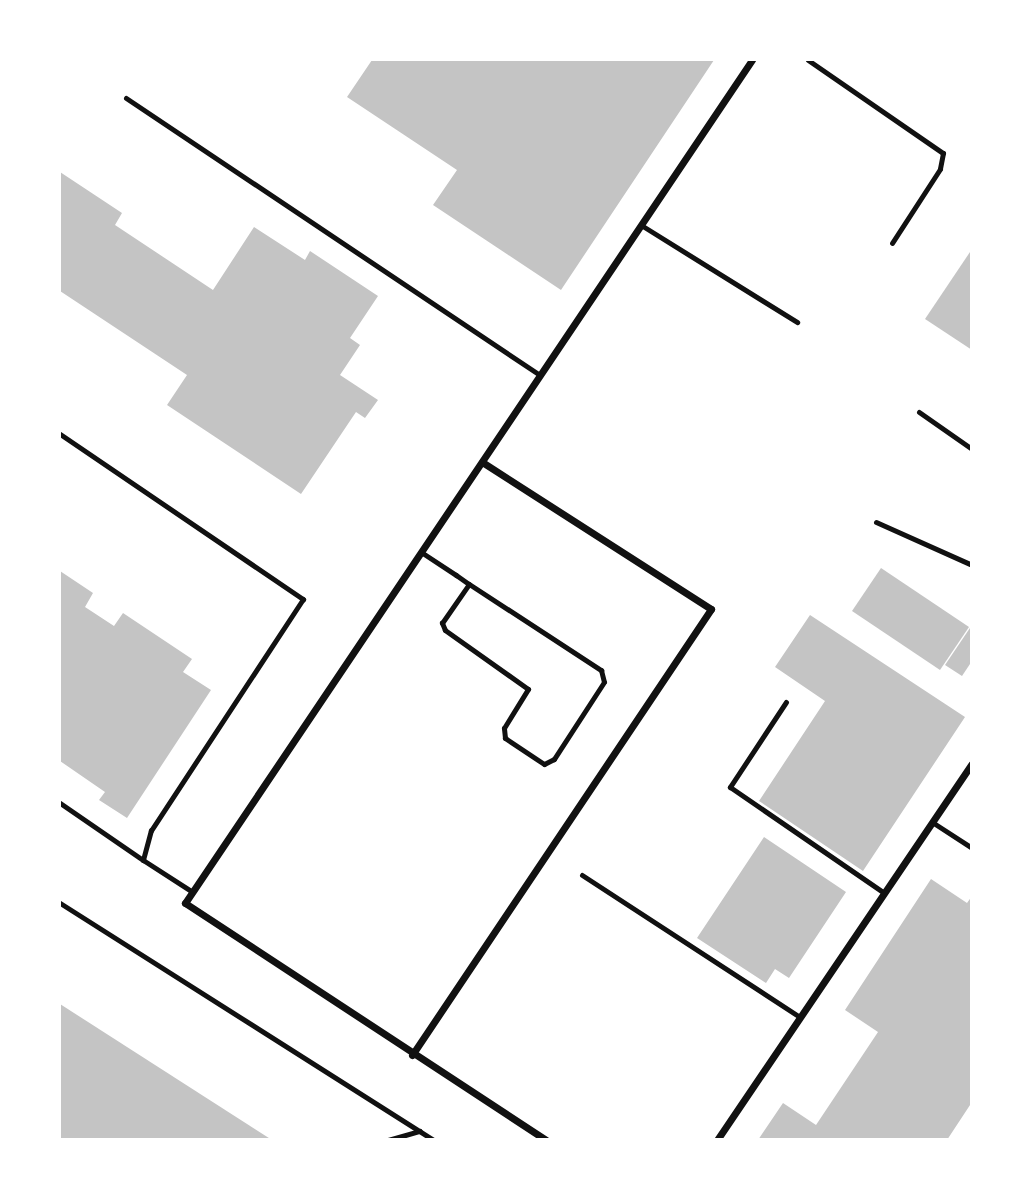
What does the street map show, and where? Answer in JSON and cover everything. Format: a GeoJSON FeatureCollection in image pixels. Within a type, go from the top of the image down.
{"type":"FeatureCollection","features":[{"type":"Feature","properties":{"kind":"street"},"geometry":{"type":"LineString","coordinates":[[546,1139],[412,1055],[185,903],[752,60]]}},
{"type":"Feature","properties":{"kind":"street"},"geometry":{"type":"LineString","coordinates":[[412,1055],[711,609],[482,462]]}},
{"type":"Feature","properties":{"kind":"street"},"geometry":{"type":"LineString","coordinates":[[717,1139],[971,764]]}},
{"type":"Feature","properties":{"kind":"lane"},"geometry":{"type":"LineString","coordinates":[[808,60],[943,153],[940,169],[892,243]]}},
{"type":"Feature","properties":{"kind":"lane"},"geometry":{"type":"LineString","coordinates":[[126,98],[540,375]]}},
{"type":"Feature","properties":{"kind":"lane"},"geometry":{"type":"LineString","coordinates":[[641,225],[797,322]]}},
{"type":"Feature","properties":{"kind":"lane"},"geometry":{"type":"LineString","coordinates":[[919,412],[971,449]]}},
{"type":"Feature","properties":{"kind":"lane"},"geometry":{"type":"LineString","coordinates":[[60,434],[303,599],[159,816],[143,860]]}},
{"type":"Feature","properties":{"kind":"lane"},"geometry":{"type":"LineString","coordinates":[[876,522],[971,565]]}},
{"type":"Feature","properties":{"kind":"lane"},"geometry":{"type":"LineString","coordinates":[[421,552],[601,670],[604,682],[554,759],[544,764],[505,738],[504,728],[528,689],[445,630],[442,623],[469,584]]}},
{"type":"Feature","properties":{"kind":"lane"},"geometry":{"type":"LineString","coordinates":[[786,702],[730,787],[884,893]]}},
{"type":"Feature","properties":{"kind":"lane"},"geometry":{"type":"LineString","coordinates":[[60,803],[191,891]]}},
{"type":"Feature","properties":{"kind":"lane"},"geometry":{"type":"LineString","coordinates":[[932,822],[971,848]]}},
{"type":"Feature","properties":{"kind":"lane"},"geometry":{"type":"LineString","coordinates":[[582,875],[800,1017]]}},
{"type":"Feature","properties":{"kind":"lane"},"geometry":{"type":"LineString","coordinates":[[60,903],[434,1139]]}},
{"type":"Feature","properties":{"kind":"lane"},"geometry":{"type":"LineString","coordinates":[[388,1139],[420,1131]]}},
{"type":"Feature","properties":{"kind":"building"},"geometry":{"type":"Polygon","coordinates":[[[372,60],[714,60],[561,290],[433,205],[457,170],[347,97],[372,60]]]}},
{"type":"Feature","properties":{"kind":"building"},"geometry":{"type":"Polygon","coordinates":[[[60,172],[122,213],[115,225],[213,290],[254,227],[305,260],[310,251],[378,296],[350,338],[360,345],[340,375],[378,400],[365,418],[356,412],[301,494],[167,405],[187,375],[60,291],[60,172]]]}},
{"type":"Feature","properties":{"kind":"building"},"geometry":{"type":"Polygon","coordinates":[[[972,249],[972,350],[925,319],[972,249]]]}},
{"type":"Feature","properties":{"kind":"building"},"geometry":{"type":"Polygon","coordinates":[[[881,568],[969,627],[940,670],[852,611],[881,568]]]}},
{"type":"Feature","properties":{"kind":"building"},"geometry":{"type":"Polygon","coordinates":[[[60,571],[93,593],[85,607],[114,626],[123,613],[192,659],[183,672],[211,690],[127,818],[99,800],[105,792],[60,761],[60,571]]]}},
{"type":"Feature","properties":{"kind":"building"},"geometry":{"type":"Polygon","coordinates":[[[810,615],[965,717],[863,871],[759,801],[825,701],[775,667],[810,615]]]}},
{"type":"Feature","properties":{"kind":"building"},"geometry":{"type":"Polygon","coordinates":[[[972,625],[972,661],[962,676],[945,665],[972,625]]]}},
{"type":"Feature","properties":{"kind":"building"},"geometry":{"type":"Polygon","coordinates":[[[764,837],[846,892],[789,978],[775,969],[766,983],[697,938],[764,837]]]}},
{"type":"Feature","properties":{"kind":"building"},"geometry":{"type":"Polygon","coordinates":[[[931,879],[967,903],[972,896],[972,1102],[947,1140],[758,1140],[783,1103],[816,1125],[878,1032],[845,1010],[931,879]]]}},
{"type":"Feature","properties":{"kind":"building"},"geometry":{"type":"Polygon","coordinates":[[[60,1004],[272,1140],[60,1140],[60,1004]]]}}]}
